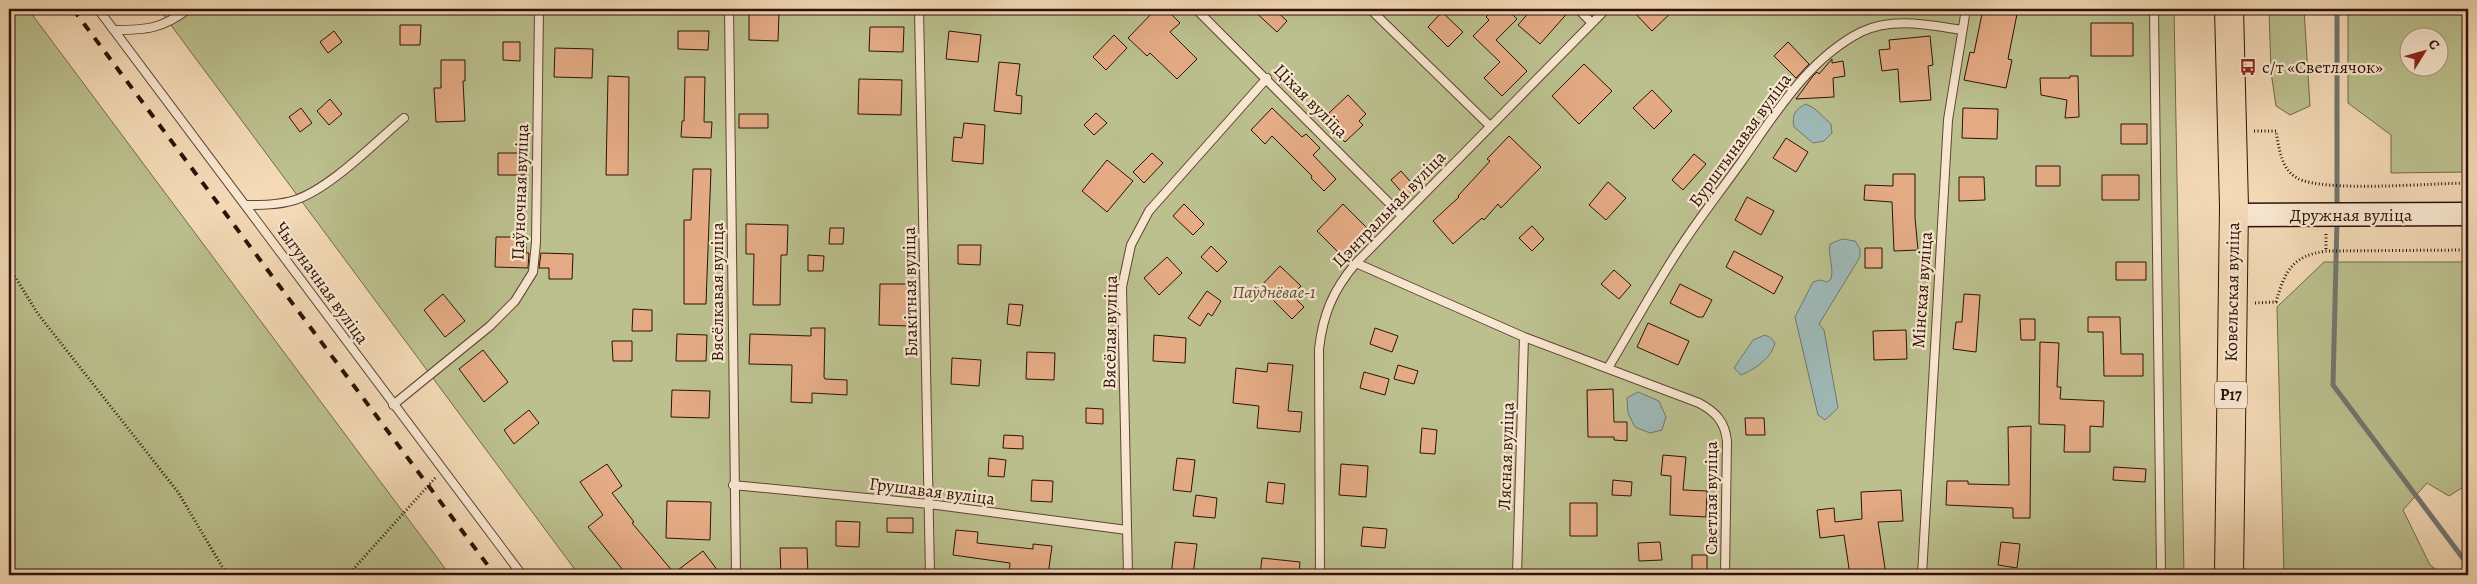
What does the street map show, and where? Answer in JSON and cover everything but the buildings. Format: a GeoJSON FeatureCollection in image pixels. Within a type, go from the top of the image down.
{"type":"FeatureCollection","features":[{"type":"Feature","properties":{"kind":"highway","name":"Ковельская вуліца"},"geometry":{"type":"LineString","coordinates":[[2229,575],[2233,215],[2230,9]]}},
{"type":"Feature","properties":{"kind":"street","name":"Дружная вуліца"},"geometry":{"type":"LineString","coordinates":[[2233,215],[2468,214]]}},
{"type":"Feature","properties":{"kind":"lane","name":"Чыгуначная вуліца"},"geometry":{"type":"LineString","coordinates":[[98,9],[522,575]]}},
{"type":"Feature","properties":{"kind":"lane"},"geometry":{"type":"LineString","coordinates":[[114,30],[155,28],[175,19],[188,9]]}},
{"type":"Feature","properties":{"kind":"lane","name":"Паўночная вуліца"},"geometry":{"type":"LineString","coordinates":[[393,405],[503,315],[526,286],[533,272],[536,242],[539,9]]}},
{"type":"Feature","properties":{"kind":"lane","name":"Вясёлкавая вуліца"},"geometry":{"type":"LineString","coordinates":[[729,9],[733,485],[736,575]]}},
{"type":"Feature","properties":{"kind":"lane","name":"Блакітная вуліца"},"geometry":{"type":"LineString","coordinates":[[919,9],[930,575]]}},
{"type":"Feature","properties":{"kind":"lane","name":"Ціхая вуліца"},"geometry":{"type":"LineString","coordinates":[[1196,9],[1267,78],[1402,216]]}},
{"type":"Feature","properties":{"kind":"lane"},"geometry":{"type":"LineString","coordinates":[[1370,9],[1490,126]]}},
{"type":"Feature","properties":{"kind":"lane"},"geometry":{"type":"LineString","coordinates":[[1578,9],[1592,23]]}},
{"type":"Feature","properties":{"kind":"lane","name":"Цэнтральная вуліца"},"geometry":{"type":"LineString","coordinates":[[1320,575],[1318,372],[1321,328],[1333,293],[1356,264],[1402,216],[1606,9]]}},
{"type":"Feature","properties":{"kind":"lane","name":"Мінская вуліца"},"geometry":{"type":"LineString","coordinates":[[1922,575],[1948,120],[1966,9]]}},
{"type":"Feature","properties":{"kind":"lane"},"geometry":{"type":"LineString","coordinates":[[2154,9],[2161,575]]}},
{"type":"Feature","properties":{"kind":"lane","name":"Бурштынавая вуліца"},"geometry":{"type":"LineString","coordinates":[[1608,368],[1676,254],[1789,95],[1816,66],[1847,41],[1878,26],[1911,23],[1962,30]]}},
{"type":"Feature","properties":{"kind":"lane","name":"Вясёлая вуліца"},"geometry":{"type":"LineString","coordinates":[[1128,575],[1122,295],[1131,245],[1139,227],[1159,198],[1267,78]]}},
{"type":"Feature","properties":{"kind":"lane"},"geometry":{"type":"LineString","coordinates":[[245,205],[282,203],[294,200],[318,189],[404,118]]}},
{"type":"Feature","properties":{"kind":"lane","name":"Светлая вуліца"},"geometry":{"type":"LineString","coordinates":[[1356,264],[1524,337],[1699,403],[1719,417],[1726,432],[1725,575]]}},
{"type":"Feature","properties":{"kind":"lane","name":"Лясная вуліца"},"geometry":{"type":"LineString","coordinates":[[1517,575],[1524,337]]}},
{"type":"Feature","properties":{"kind":"lane","name":"Грушавая вуліца"},"geometry":{"type":"LineString","coordinates":[[733,485],[929,504],[1127,530]]}},
{"type":"Feature","properties":{"kind":"path"},"geometry":{"type":"LineString","coordinates":[[2231,130],[2276,132],[2281,160],[2297,178],[2327,186],[2468,182]]}},
{"type":"Feature","properties":{"kind":"path"},"geometry":{"type":"LineString","coordinates":[[2232,304],[2276,302],[2281,285],[2292,264],[2308,254],[2326,251],[2468,250]]}},
{"type":"Feature","properties":{"kind":"path"},"geometry":{"type":"LineString","coordinates":[[9,267],[38,314],[178,492],[227,575]]}},
{"type":"Feature","properties":{"kind":"path"},"geometry":{"type":"LineString","coordinates":[[348,575],[442,470]]}},
{"type":"Feature","properties":{"kind":"green space"},"geometry":{"type":"Polygon","coordinates":[[[9,9],[28,9],[450,575],[9,575],[9,9]]]}},
{"type":"Feature","properties":{"kind":"green space","name":"Паўднёвае-1"},"geometry":{"type":"Polygon","coordinates":[[[159,9],[2174,9],[2184,575],[579,575],[159,9]]]}},
{"type":"Feature","properties":{"kind":"green space"},"geometry":{"type":"Polygon","coordinates":[[[2269,9],[2304,9],[2310,106],[2290,115],[2276,106],[2271,72],[2269,9]]]}},
{"type":"Feature","properties":{"kind":"green space"},"geometry":{"type":"Polygon","coordinates":[[[2348,9],[2468,9],[2468,172],[2391,173],[2391,135],[2348,103],[2348,9]]]}},
{"type":"Feature","properties":{"kind":"green space"},"geometry":{"type":"Polygon","coordinates":[[[2324,262],[2468,262],[2468,484],[2449,496],[2427,483],[2403,510],[2430,565],[2444,575],[2284,575],[2277,307],[2324,262]]]}},
{"type":"Feature","properties":{"kind":"water"},"geometry":{"type":"Polygon","coordinates":[[[1806,104],[1815,109],[1831,124],[1832,133],[1824,141],[1813,143],[1794,127],[1793,119],[1795,113],[1806,104]]]}},
{"type":"Feature","properties":{"kind":"water"},"geometry":{"type":"Polygon","coordinates":[[[1842,239],[1855,241],[1860,249],[1860,257],[1819,324],[1824,330],[1838,408],[1825,420],[1818,415],[1795,317],[1813,282],[1820,280],[1827,282],[1831,279],[1830,244],[1842,239]]]}},
{"type":"Feature","properties":{"kind":"water"},"geometry":{"type":"Polygon","coordinates":[[[1765,335],[1775,343],[1770,354],[1757,367],[1741,375],[1734,368],[1753,340],[1765,335]]]}},
{"type":"Feature","properties":{"kind":"water"},"geometry":{"type":"Polygon","coordinates":[[[1638,392],[1659,401],[1666,417],[1662,430],[1650,433],[1635,427],[1628,413],[1627,398],[1638,392]]]}},
{"type":"Feature","properties":{"kind":"waterway"},"geometry":{"type":"LineString","coordinates":[[2337,9],[2337,210]]}},
{"type":"Feature","properties":{"kind":"waterway"},"geometry":{"type":"LineString","coordinates":[[2337,221],[2333,385],[2468,565]]}},
{"type":"Feature","properties":{"kind":"railway"},"geometry":{"type":"LineString","coordinates":[[73,9],[495,575]]}},
{"type":"Feature","properties":{"kind":"place","name":"с/т «Светлячок»"},"geometry":{"type":"Point","coordinates":[2248,67]}}]}
